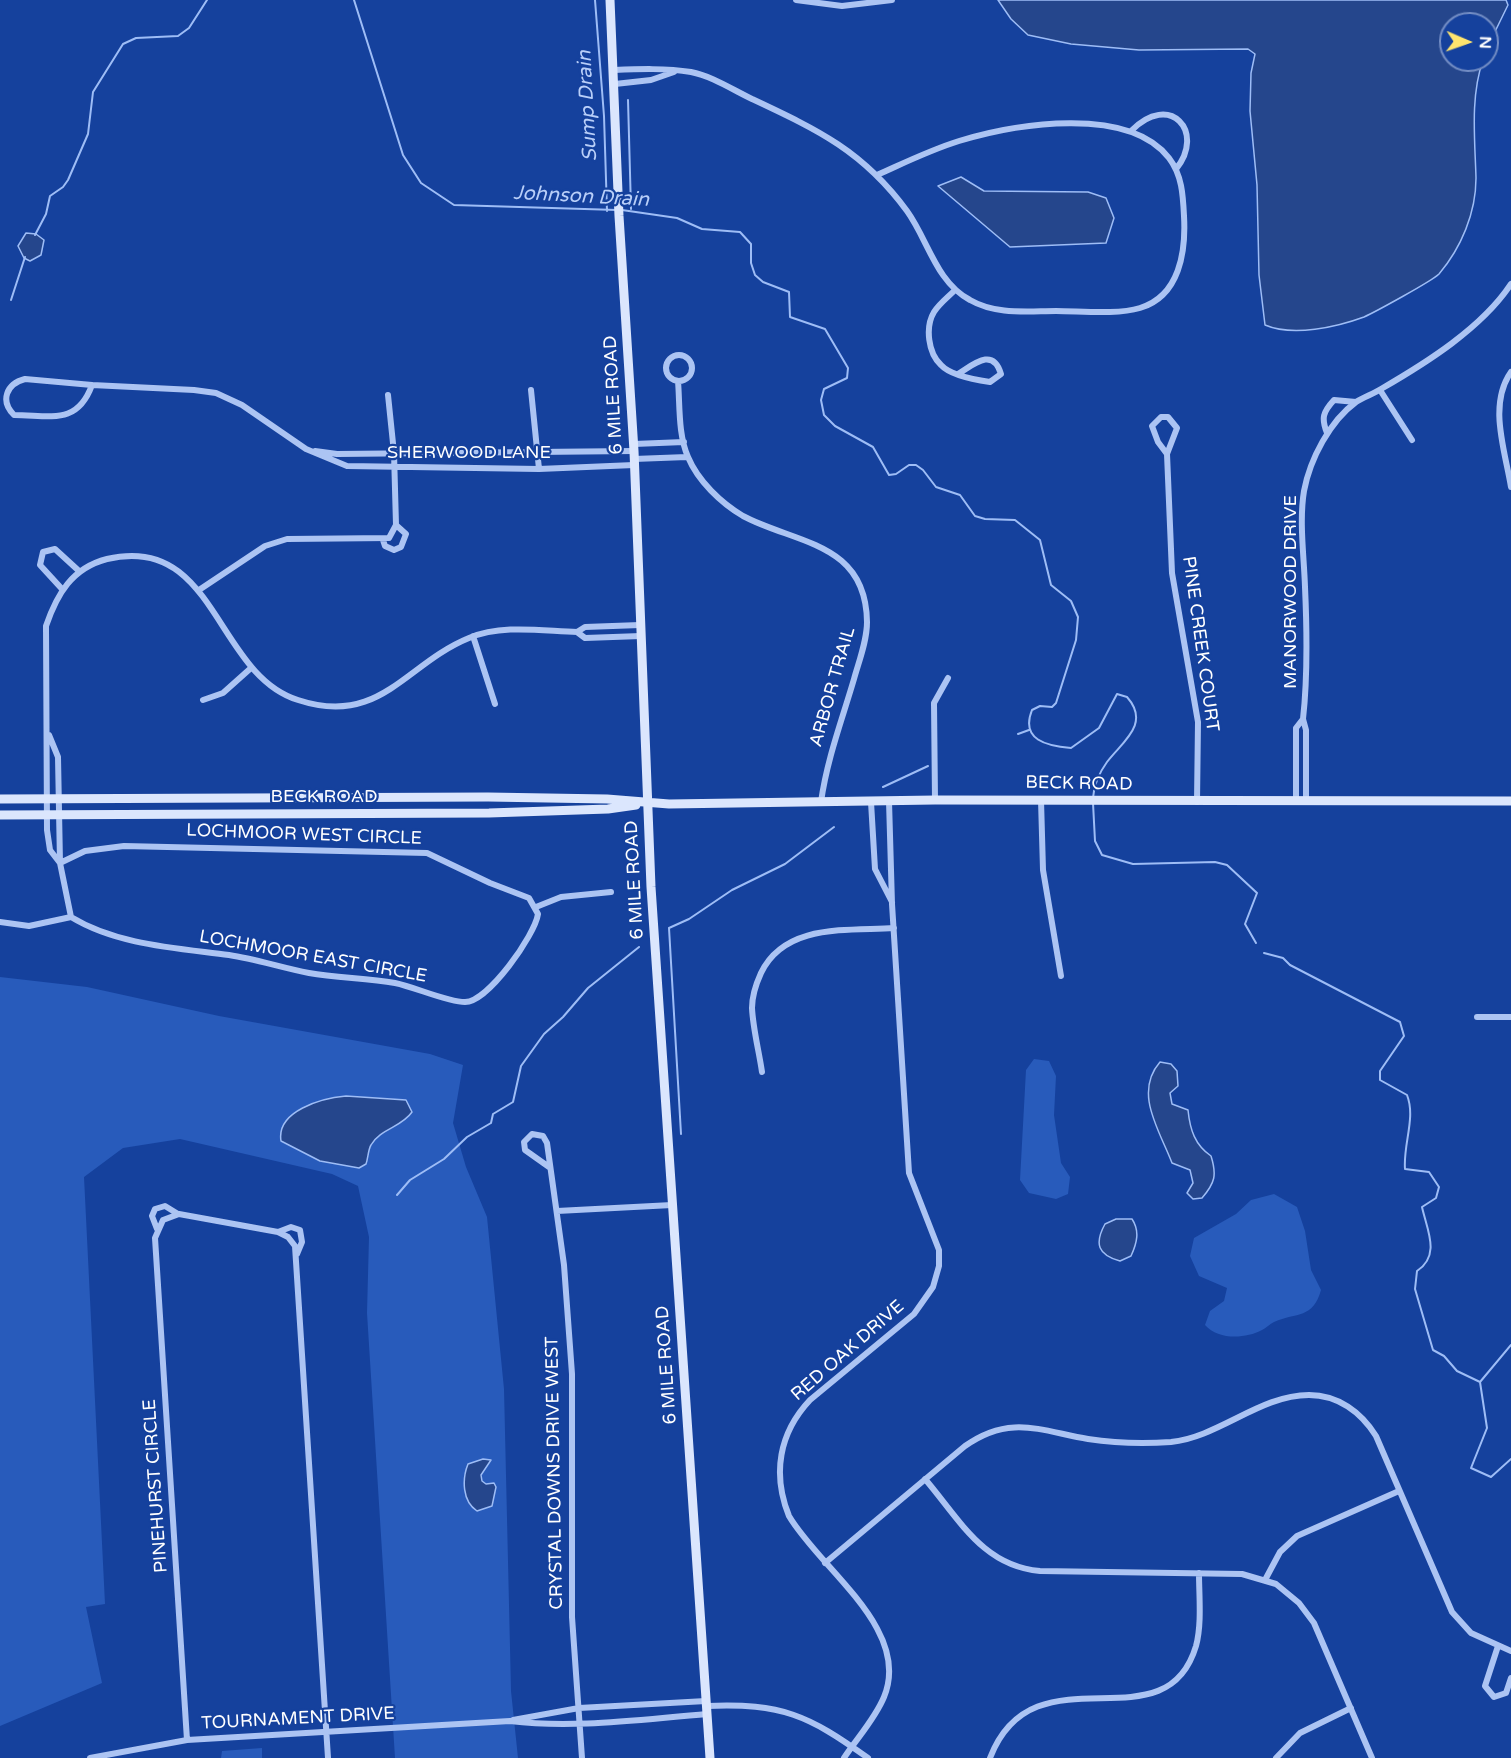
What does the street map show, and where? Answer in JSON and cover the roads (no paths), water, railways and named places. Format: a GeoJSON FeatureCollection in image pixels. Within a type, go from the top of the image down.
{"type":"FeatureCollection","features":[{"type":"Feature","properties":{"kind":"main road","name":"6 MILE ROAD"},"geometry":{"type":"LineString","coordinates":[[610,0],[619,216],[634,455],[647,803],[710,1758]]}},
{"type":"Feature","properties":{"kind":"main road","name":"BECK ROAD"},"geometry":{"type":"LineString","coordinates":[[0,799],[488,796],[607,799],[647,803],[935,800],[1511,801]]}},
{"type":"Feature","properties":{"kind":"main road","name":"BECK ROAD"},"geometry":{"type":"LineString","coordinates":[[0,815],[498,813],[608,809],[647,803]]}},
{"type":"Feature","properties":{"kind":"street"},"geometry":{"type":"LineString","coordinates":[[796,0],[842,6],[892,0]]}},
{"type":"Feature","properties":{"kind":"street"},"geometry":{"type":"LineString","coordinates":[[614,70],[678,71],[700,75],[821,132],[860,158],[877,176],[911,216],[954,291],[981,306],[1014,312],[1142,308],[1168,286],[1176,276],[1183,258],[1182,186],[1176,169],[1158,146],[1131,131],[1098,125],[1070,125],[997,132],[925,153],[877,176]]}},
{"type":"Feature","properties":{"kind":"street"},"geometry":{"type":"LineString","coordinates":[[615,84],[651,80],[678,71]]}},
{"type":"Feature","properties":{"kind":"street"},"geometry":{"type":"LineString","coordinates":[[1131,131],[1149,116],[1160,114],[1173,116],[1182,124],[1188,138],[1183,160],[1176,169]]}},
{"type":"Feature","properties":{"kind":"street","name":"MANORWOOD DRIVE"},"geometry":{"type":"LineString","coordinates":[[1301,802],[1296,728],[1303,719],[1308,670],[1303,548],[1304,491],[1328,433],[1356,402],[1380,390],[1478,323],[1501,300],[1511,284]]}},
{"type":"Feature","properties":{"kind":"street"},"geometry":{"type":"LineString","coordinates":[[954,291],[935,310],[928,334],[940,365],[958,374],[990,382],[1001,374],[998,364],[993,360],[984,360],[958,374]]}},
{"type":"Feature","properties":{"kind":"street","name":"ARBOR TRAIL"},"geometry":{"type":"LineString","coordinates":[[681,356],[691,363],[692,372],[687,379],[678,381],[668,375],[666,367],[673,357],[681,356]]}},
{"type":"Feature","properties":{"kind":"street"},"geometry":{"type":"LineString","coordinates":[[1511,372],[1503,386],[1498,404],[1511,487]]}},
{"type":"Feature","properties":{"kind":"street","name":"SHERWOOD LANE"},"geometry":{"type":"LineString","coordinates":[[92,385],[80,409],[68,415],[14,415],[2,399],[11,383],[25,379],[92,385],[129,389],[194,390],[216,393],[242,405],[306,449],[347,466],[539,469],[634,455]]}},
{"type":"Feature","properties":{"kind":"street","name":"ARBOR TRAIL"},"geometry":{"type":"LineString","coordinates":[[678,381],[687,457],[709,489],[734,510],[757,522],[826,548],[845,564],[859,585],[866,610],[865,639],[825,768],[820,802]]}},
{"type":"Feature","properties":{"kind":"street"},"geometry":{"type":"LineString","coordinates":[[531,390],[539,469]]}},
{"type":"Feature","properties":{"kind":"street"},"geometry":{"type":"LineString","coordinates":[[1380,390],[1412,440]]}},
{"type":"Feature","properties":{"kind":"street"},"geometry":{"type":"LineString","coordinates":[[199,590],[276,541],[300,538],[383,540],[389,538],[396,525],[394,453],[388,395]]}},
{"type":"Feature","properties":{"kind":"street","name":"MANORWOOD DRIVE"},"geometry":{"type":"LineString","coordinates":[[1328,433],[1323,421],[1324,411],[1334,400],[1356,402]]}},
{"type":"Feature","properties":{"kind":"street","name":"PINE CREEK COURT"},"geometry":{"type":"LineString","coordinates":[[1167,454],[1152,432],[1155,421],[1161,417],[1168,417],[1177,428],[1167,454],[1172,573],[1198,722],[1197,802]]}},
{"type":"Feature","properties":{"kind":"street"},"geometry":{"type":"LineString","coordinates":[[634,455],[684,442]]}},
{"type":"Feature","properties":{"kind":"street","name":"SHERWOOD LANE"},"geometry":{"type":"LineString","coordinates":[[306,449],[337,454],[634,455]]}},
{"type":"Feature","properties":{"kind":"street"},"geometry":{"type":"LineString","coordinates":[[634,455],[687,457]]}},
{"type":"Feature","properties":{"kind":"street"},"geometry":{"type":"LineString","coordinates":[[383,540],[386,546],[394,550],[401,547],[406,534],[396,525]]}},
{"type":"Feature","properties":{"kind":"street"},"geometry":{"type":"LineString","coordinates":[[62,589],[40,565],[43,552],[55,549],[79,571]]}},
{"type":"Feature","properties":{"kind":"street"},"geometry":{"type":"LineString","coordinates":[[60,863],[50,850],[47,815],[46,626],[53,603],[62,589],[79,571],[98,562],[124,555],[158,558],[179,571],[199,590],[251,668],[281,694],[321,707],[355,705],[389,692],[452,646],[472,636],[506,629],[577,632],[585,627],[640,625]]}},
{"type":"Feature","properties":{"kind":"street"},"geometry":{"type":"LineString","coordinates":[[577,632],[585,638],[640,636]]}},
{"type":"Feature","properties":{"kind":"street"},"geometry":{"type":"LineString","coordinates":[[472,636],[495,704]]}},
{"type":"Feature","properties":{"kind":"street"},"geometry":{"type":"LineString","coordinates":[[203,700],[223,693],[251,668]]}},
{"type":"Feature","properties":{"kind":"street"},"geometry":{"type":"LineString","coordinates":[[935,800],[934,703],[948,678]]}},
{"type":"Feature","properties":{"kind":"street"},"geometry":{"type":"LineString","coordinates":[[0,922],[28,926],[70,917],[60,863],[61,799],[58,757],[47,731]]}},
{"type":"Feature","properties":{"kind":"street"},"geometry":{"type":"LineString","coordinates":[[1041,800],[1043,870],[1061,976]]}},
{"type":"Feature","properties":{"kind":"street","name":"RED OAK DRIVE"},"geometry":{"type":"LineString","coordinates":[[844,1758],[883,1699],[889,1680],[890,1659],[877,1627],[795,1526],[783,1502],[779,1468],[785,1436],[795,1417],[810,1400],[920,1308],[933,1287],[939,1266],[936,1236],[915,1195],[909,1173],[892,904],[889,801]]}},
{"type":"Feature","properties":{"kind":"street","name":"RED OAK DRIVE"},"geometry":{"type":"LineString","coordinates":[[871,802],[875,868],[892,904]]}},
{"type":"Feature","properties":{"kind":"street","name":"LOCHMOOR WEST CIRCLE"},"geometry":{"type":"LineString","coordinates":[[60,863],[93,849],[124,846],[427,853],[490,883],[517,892],[529,898],[536,907]]}},
{"type":"Feature","properties":{"kind":"street"},"geometry":{"type":"LineString","coordinates":[[536,907],[561,897],[583,897],[611,892]]}},
{"type":"Feature","properties":{"kind":"street","name":"LOCHMOOR EAST CIRCLE"},"geometry":{"type":"LineString","coordinates":[[70,917],[102,932],[166,948],[240,957],[310,973],[396,984],[465,1002],[478,999],[489,990],[530,936],[536,923],[536,907]]}},
{"type":"Feature","properties":{"kind":"street"},"geometry":{"type":"LineString","coordinates":[[762,1072],[752,1008],[757,981],[769,960],[786,945],[813,933],[894,928]]}},
{"type":"Feature","properties":{"kind":"street"},"geometry":{"type":"LineString","coordinates":[[1477,1017],[1511,1017]]}},
{"type":"Feature","properties":{"kind":"street","name":"CRYSTAL DOWNS DRIVE WEST"},"geometry":{"type":"LineString","coordinates":[[549,1167],[525,1150],[524,1142],[532,1134],[539,1134],[546,1139],[557,1211],[572,1374],[572,1617],[582,1758]]}},
{"type":"Feature","properties":{"kind":"street"},"geometry":{"type":"LineString","coordinates":[[557,1211],[672,1205]]}},
{"type":"Feature","properties":{"kind":"street","name":"PINEHURST CIRCLE"},"geometry":{"type":"LineString","coordinates":[[187,1740],[156,1229],[152,1216],[155,1209],[165,1206],[178,1214],[278,1232],[291,1227],[300,1230],[302,1242],[296,1254],[328,1758]]}},
{"type":"Feature","properties":{"kind":"street"},"geometry":{"type":"LineString","coordinates":[[156,1229],[165,1218],[178,1214]]}},
{"type":"Feature","properties":{"kind":"street"},"geometry":{"type":"LineString","coordinates":[[278,1232],[291,1240],[296,1254]]}},
{"type":"Feature","properties":{"kind":"street"},"geometry":{"type":"LineString","coordinates":[[825,1563],[973,1441],[1003,1428],[1038,1427],[1102,1441],[1171,1442],[1189,1437],[1282,1399],[1310,1395],[1339,1401],[1363,1419],[1376,1436],[1452,1612],[1471,1633],[1511,1651]]}},
{"type":"Feature","properties":{"kind":"street"},"geometry":{"type":"LineString","coordinates":[[925,1479],[982,1547],[1010,1566],[1040,1572],[1242,1574],[1264,1580],[1288,1593],[1309,1615],[1372,1758]]}},
{"type":"Feature","properties":{"kind":"street"},"geometry":{"type":"LineString","coordinates":[[1264,1580],[1281,1552],[1297,1536],[1400,1491]]}},
{"type":"Feature","properties":{"kind":"street"},"geometry":{"type":"LineString","coordinates":[[990,1758],[995,1746],[1011,1724],[1039,1705],[1073,1698],[1132,1699],[1156,1692],[1174,1680],[1188,1664],[1196,1646],[1199,1573]]}},
{"type":"Feature","properties":{"kind":"street"},"geometry":{"type":"LineString","coordinates":[[1498,1646],[1485,1686],[1494,1697],[1506,1693],[1511,1678]]}},
{"type":"Feature","properties":{"kind":"street"},"geometry":{"type":"LineString","coordinates":[[707,1707],[749,1705],[781,1710],[819,1724],[868,1758]]}},
{"type":"Feature","properties":{"kind":"street","name":"TOURNAMENT DRIVE"},"geometry":{"type":"LineString","coordinates":[[510,1721],[532,1714],[579,1708],[707,1707]]}},
{"type":"Feature","properties":{"kind":"street","name":"TOURNAMENT DRIVE"},"geometry":{"type":"LineString","coordinates":[[90,1758],[187,1740],[510,1721],[580,1724],[707,1707]]}},
{"type":"Feature","properties":{"kind":"street"},"geometry":{"type":"LineString","coordinates":[[1276,1758],[1300,1733],[1350,1708]]}},
{"type":"Feature","properties":{"kind":"waterway"},"geometry":{"type":"LineString","coordinates":[[35,235],[46,214],[50,196],[63,187],[68,180],[88,134],[93,92],[123,44],[136,38],[178,36],[189,28],[207,0]]}},
{"type":"Feature","properties":{"kind":"waterway","name":"Johnson Drain"},"geometry":{"type":"LineString","coordinates":[[354,0],[403,155],[421,183],[454,205],[617,210]]}},
{"type":"Feature","properties":{"kind":"waterway","name":"Sump Drain"},"geometry":{"type":"LineString","coordinates":[[595,0],[604,116],[607,211]]}},
{"type":"Feature","properties":{"kind":"waterway"},"geometry":{"type":"LineString","coordinates":[[628,100],[631,209]]}},
{"type":"Feature","properties":{"kind":"waterway","name":"Johnson Drain"},"geometry":{"type":"LineString","coordinates":[[622,210],[677,218],[702,229],[740,232],[751,244],[751,263],[755,275],[763,282],[789,292],[790,317],[825,329],[848,368],[847,378],[824,389],[821,400],[824,415],[835,426],[873,447],[889,475],[896,474],[909,465],[916,465],[923,470],[936,487],[960,495],[975,516],[985,519],[1015,520],[1040,540],[1051,585],[1071,601],[1078,617],[1076,640],[1056,703],[1052,707],[1040,706],[1032,710],[1029,720],[1033,735],[1045,743],[1071,748],[1099,728],[1117,694],[1127,697],[1134,707],[1136,716],[1132,732],[1099,775],[1093,798]]}},
{"type":"Feature","properties":{"kind":"waterway"},"geometry":{"type":"LineString","coordinates":[[11,300],[25,257]]}},
{"type":"Feature","properties":{"kind":"waterway"},"geometry":{"type":"LineString","coordinates":[[1018,734],[1029,730]]}},
{"type":"Feature","properties":{"kind":"waterway"},"geometry":{"type":"LineString","coordinates":[[883,787],[928,766]]}},
{"type":"Feature","properties":{"kind":"waterway","name":"Johnson Drain"},"geometry":{"type":"LineString","coordinates":[[1093,803],[1095,841],[1102,855],[1133,864],[1215,862],[1227,865],[1257,893],[1245,924],[1256,943]]}},
{"type":"Feature","properties":{"kind":"waterway"},"geometry":{"type":"LineString","coordinates":[[681,1134],[669,928],[689,919],[732,890],[785,864],[834,827]]}},
{"type":"Feature","properties":{"kind":"waterway"},"geometry":{"type":"LineString","coordinates":[[397,1195],[410,1180],[444,1159],[467,1137],[491,1123],[493,1114],[513,1102],[521,1066],[544,1034],[563,1017],[588,988],[639,947]]}},
{"type":"Feature","properties":{"kind":"waterway","name":"Johnson Drain"},"geometry":{"type":"LineString","coordinates":[[1264,953],[1283,958],[1290,965],[1400,1022],[1404,1036],[1380,1071],[1380,1080],[1407,1095],[1410,1122],[1405,1169],[1429,1172],[1439,1187],[1436,1198],[1422,1207],[1429,1233],[1430,1250],[1429,1257],[1417,1271],[1415,1289],[1433,1350],[1444,1356],[1457,1371],[1480,1382]]}},
{"type":"Feature","properties":{"kind":"waterway"},"geometry":{"type":"LineString","coordinates":[[1480,1382],[1511,1345]]}},
{"type":"Feature","properties":{"kind":"waterway","name":"Johnson Drain"},"geometry":{"type":"LineString","coordinates":[[1480,1382],[1487,1428],[1471,1468],[1491,1477],[1511,1459]]}}]}
